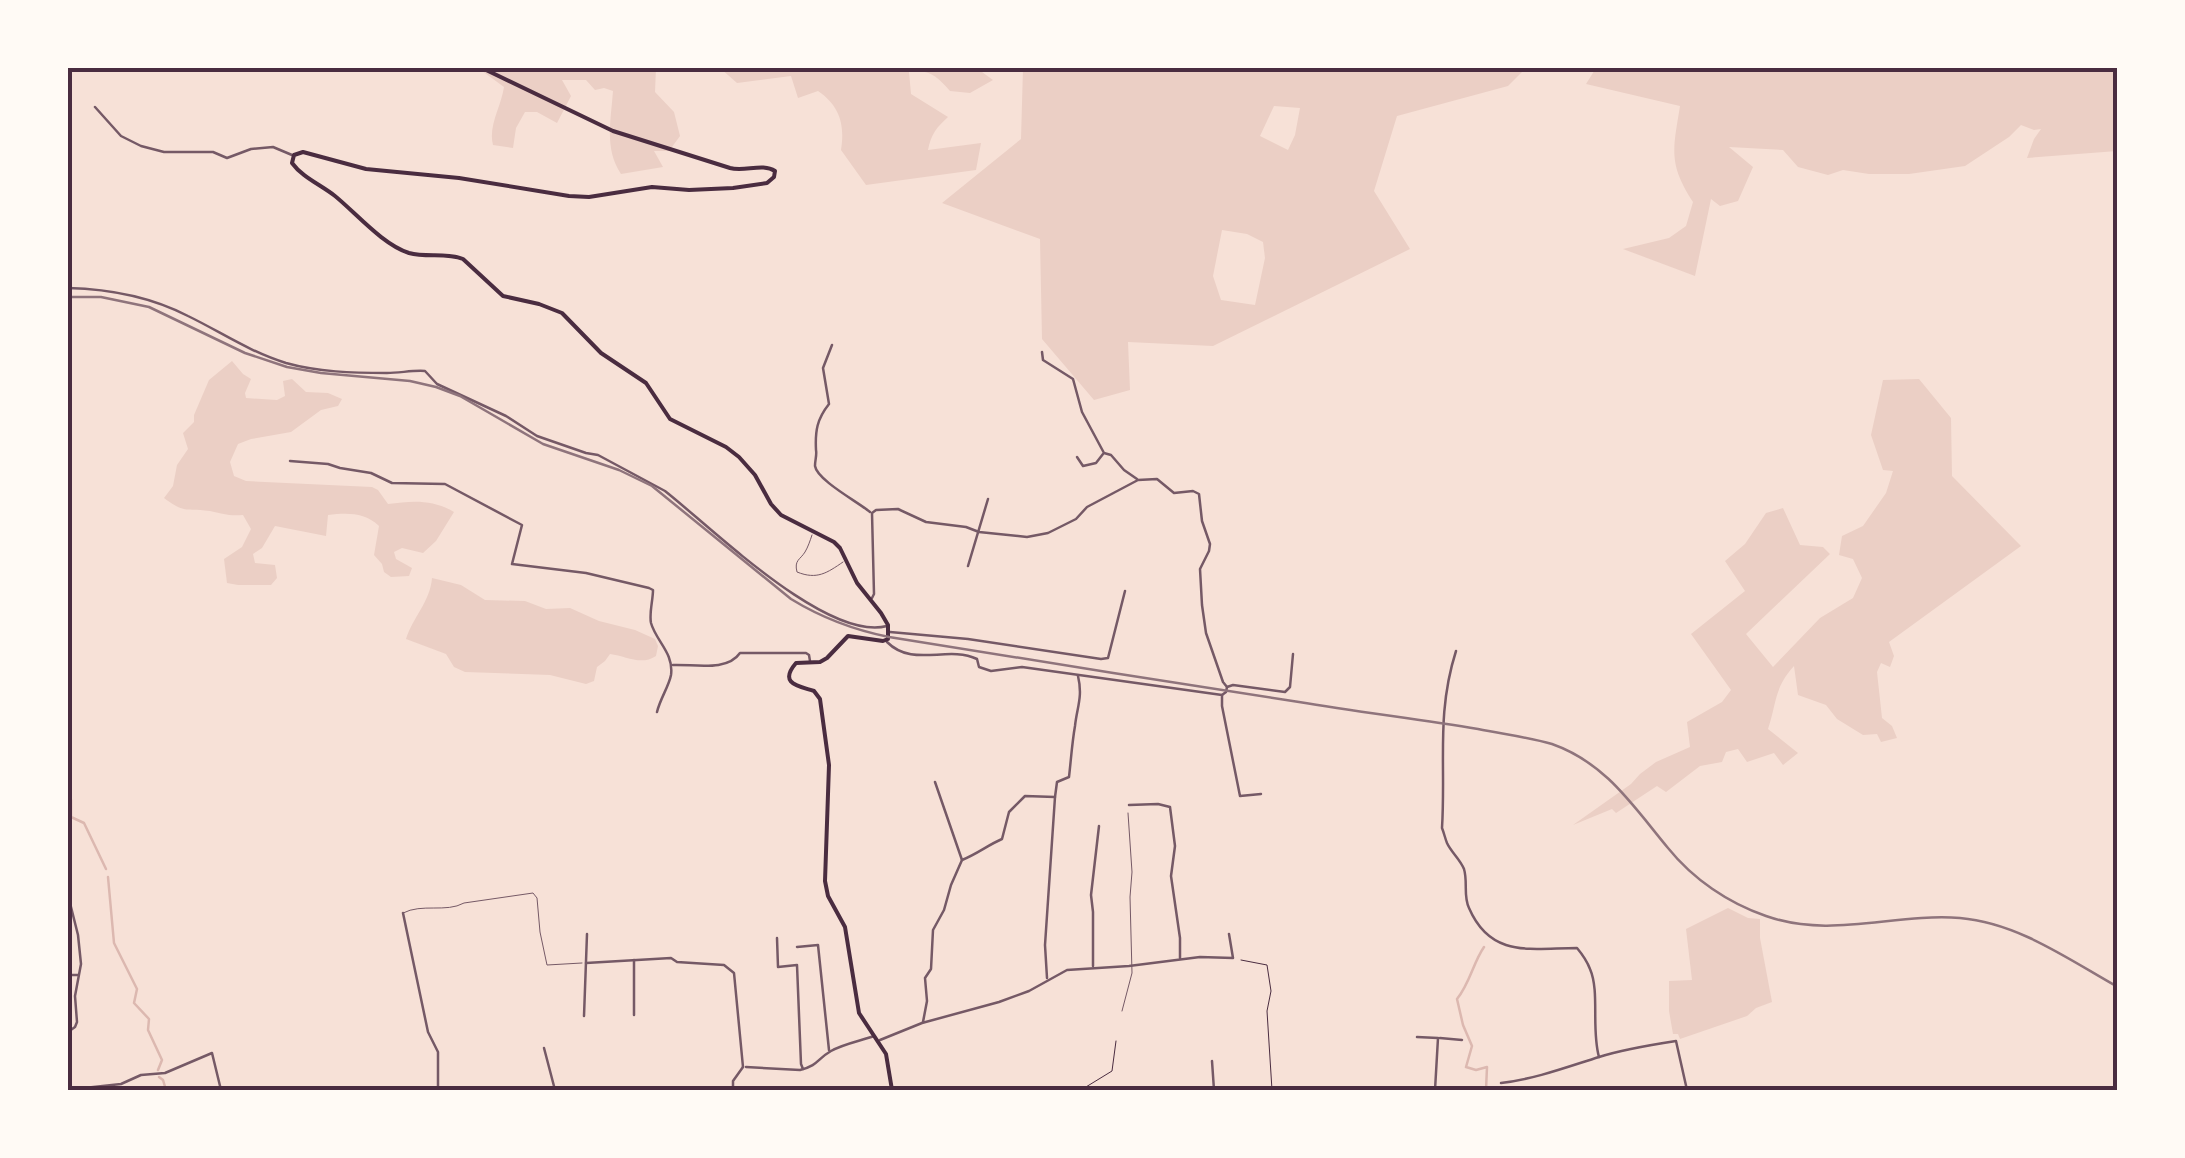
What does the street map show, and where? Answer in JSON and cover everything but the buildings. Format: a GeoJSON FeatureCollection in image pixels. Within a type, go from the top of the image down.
{"type":"FeatureCollection","features":[{"type":"Feature","properties":{"kind":"main road"},"geometry":{"type":"LineString","coordinates":[[482,68],[613,131],[730,168],[775,171],[774,178],[767,183],[733,188],[652,187],[579,197],[460,178],[366,169],[303,152],[294,155],[293,166],[400,249],[463,259],[503,296],[562,314],[601,353],[646,383],[670,418],[738,457],[781,515],[834,542],[846,560],[889,629],[886,641],[848,636],[820,662],[796,663],[790,678],[797,688],[814,691],[820,699],[829,765],[828,896],[846,927],[859,1013],[886,1054],[892,1090]]}},
{"type":"Feature","properties":{"kind":"street"},"geometry":{"type":"LineString","coordinates":[[95,107],[121,136],[164,152],[213,152],[227,158],[273,148],[294,155]]}},
{"type":"Feature","properties":{"kind":"street"},"geometry":{"type":"LineString","coordinates":[[68,288],[138,297],[185,314],[259,354],[298,366],[348,372],[425,371],[437,384],[490,408],[537,436],[598,455],[651,482],[802,602],[860,627],[1102,660],[1108,658],[1125,591]]}},
{"type":"Feature","properties":{"kind":"street"},"geometry":{"type":"LineString","coordinates":[[832,345],[823,368],[828,404],[814,435],[815,467],[820,477],[872,513]]}},
{"type":"Feature","properties":{"kind":"street"},"geometry":{"type":"LineString","coordinates":[[1042,352],[1043,360],[1073,379],[1082,412],[1104,452],[1138,480]]}},
{"type":"Feature","properties":{"kind":"street"},"geometry":{"type":"LineString","coordinates":[[1077,457],[1083,466],[1096,464],[1104,452]]}},
{"type":"Feature","properties":{"kind":"street"},"geometry":{"type":"LineString","coordinates":[[290,461],[371,473],[392,483],[444,484],[522,525],[512,564],[586,573],[653,590],[650,621],[666,648],[671,677],[657,712]]}},
{"type":"Feature","properties":{"kind":"street"},"geometry":{"type":"LineString","coordinates":[[872,513],[898,509],[926,522],[1026,537],[1076,520],[1087,507],[1138,480],[1158,479],[1174,493],[1193,490],[1199,494],[1210,544],[1200,569],[1206,633],[1227,687]]}},
{"type":"Feature","properties":{"kind":"street"},"geometry":{"type":"LineString","coordinates":[[968,566],[988,498]]}},
{"type":"Feature","properties":{"kind":"street"},"geometry":{"type":"LineString","coordinates":[[871,599],[872,513]]}},
{"type":"Feature","properties":{"kind":"street"},"geometry":{"type":"LineString","coordinates":[[886,641],[894,649],[912,655],[970,656],[986,671],[1016,667],[1222,696]]}},
{"type":"Feature","properties":{"kind":"street"},"geometry":{"type":"LineString","coordinates":[[1456,651],[1442,715],[1442,828],[1465,872],[1466,904],[1485,933],[1508,948],[1578,948],[1594,982],[1594,1039],[1599,1056]]}},
{"type":"Feature","properties":{"kind":"street"},"geometry":{"type":"LineString","coordinates":[[670,666],[716,666],[735,661],[740,653],[806,653],[810,662]]}},
{"type":"Feature","properties":{"kind":"street"},"geometry":{"type":"LineString","coordinates":[[1227,687],[1285,692],[1290,687],[1293,654]]}},
{"type":"Feature","properties":{"kind":"street"},"geometry":{"type":"LineString","coordinates":[[1048,980],[1045,945],[1055,797],[1057,782],[1069,777],[1080,706],[1078,676]]}},
{"type":"Feature","properties":{"kind":"street"},"geometry":{"type":"LineString","coordinates":[[1227,687],[1222,706],[1240,796],[1261,794]]}},
{"type":"Feature","properties":{"kind":"street"},"geometry":{"type":"LineString","coordinates":[[934,782],[962,860]]}},
{"type":"Feature","properties":{"kind":"street"},"geometry":{"type":"LineString","coordinates":[[922,1023],[927,1000],[925,978],[932,969],[933,930],[962,860],[1002,839],[1010,812],[1025,796],[1055,797]]}},
{"type":"Feature","properties":{"kind":"street"},"geometry":{"type":"LineString","coordinates":[[1129,805],[1170,807],[1175,846],[1170,876],[1180,960]]}},
{"type":"Feature","properties":{"kind":"street"},"geometry":{"type":"LineString","coordinates":[[1092,968],[1091,895],[1099,826]]}},
{"type":"Feature","properties":{"kind":"street"},"geometry":{"type":"LineString","coordinates":[[68,904],[81,956],[75,996],[78,1022],[68,1032]]}},
{"type":"Feature","properties":{"kind":"street"},"geometry":{"type":"LineString","coordinates":[[403,912],[428,1032],[438,1052],[438,1090]]}},
{"type":"Feature","properties":{"kind":"street"},"geometry":{"type":"LineString","coordinates":[[584,1016],[586,934]]}},
{"type":"Feature","properties":{"kind":"street"},"geometry":{"type":"LineString","coordinates":[[743,1067],[803,1068],[818,1063],[829,1052],[1029,991],[1067,970],[1233,958],[1229,934]]}},
{"type":"Feature","properties":{"kind":"street"},"geometry":{"type":"LineString","coordinates":[[776,938],[778,967],[797,965],[803,1068]]}},
{"type":"Feature","properties":{"kind":"street"},"geometry":{"type":"LineString","coordinates":[[798,947],[818,945],[829,1052]]}},
{"type":"Feature","properties":{"kind":"street"},"geometry":{"type":"LineString","coordinates":[[634,958],[634,1016]]}},
{"type":"Feature","properties":{"kind":"street"},"geometry":{"type":"LineString","coordinates":[[586,962],[671,958],[676,962],[724,965],[734,973],[743,1067],[733,1081],[733,1090]]}},
{"type":"Feature","properties":{"kind":"street"},"geometry":{"type":"LineString","coordinates":[[68,975],[78,975]]}},
{"type":"Feature","properties":{"kind":"street"},"geometry":{"type":"LineString","coordinates":[[1417,1037],[1462,1040]]}},
{"type":"Feature","properties":{"kind":"street"},"geometry":{"type":"LineString","coordinates":[[1435,1090],[1438,1038]]}},
{"type":"Feature","properties":{"kind":"street"},"geometry":{"type":"LineString","coordinates":[[1501,1083],[1638,1046],[1676,1041],[1686,1090]]}},
{"type":"Feature","properties":{"kind":"street"},"geometry":{"type":"LineString","coordinates":[[544,1048],[555,1090]]}},
{"type":"Feature","properties":{"kind":"street"},"geometry":{"type":"LineString","coordinates":[[68,1086],[75,1089],[121,1084],[142,1075],[165,1073],[212,1053],[222,1090]]}},
{"type":"Feature","properties":{"kind":"street"},"geometry":{"type":"LineString","coordinates":[[1212,1062],[1214,1090]]}},
{"type":"Feature","properties":{"kind":"lane"},"geometry":{"type":"LineString","coordinates":[[813,531],[807,549],[797,560],[797,572],[820,576],[846,560]]}},
{"type":"Feature","properties":{"kind":"lane"},"geometry":{"type":"LineString","coordinates":[[1122,1011],[1132,966],[1128,813]]}},
{"type":"Feature","properties":{"kind":"lane"},"geometry":{"type":"LineString","coordinates":[[403,912],[413,908],[458,907],[464,902],[533,893],[537,898],[546,965],[586,962]]}},
{"type":"Feature","properties":{"kind":"path"},"geometry":{"type":"LineString","coordinates":[[1233,958],[1267,965],[1272,1090]]}},
{"type":"Feature","properties":{"kind":"path"},"geometry":{"type":"LineString","coordinates":[[1082,1090],[1112,1070],[1116,1041]]}},
{"type":"Feature","properties":{"kind":"shaded area"},"geometry":{"type":"Polygon","coordinates":[[[478,68],[656,68],[655,92],[674,112],[680,136],[669,151],[654,151],[663,167],[621,174],[610,144],[613,91],[595,90],[586,80],[562,80],[571,96],[557,123],[537,112],[525,112],[516,128],[513,148],[493,145],[493,124],[504,87],[478,68]]]}},
{"type":"Feature","properties":{"kind":"shaded area"},"geometry":{"type":"Polygon","coordinates":[[[720,68],[980,68],[993,80],[970,93],[950,91],[927,73],[909,72],[911,94],[948,117],[935,131],[928,150],[981,143],[976,170],[866,185],[841,150],[839,117],[818,91],[798,98],[791,76],[737,83],[720,68]]]}},
{"type":"Feature","properties":{"kind":"shaded area"},"geometry":{"type":"Polygon","coordinates":[[[1023,68],[1526,68],[1508,86],[1397,116],[1374,191],[1410,249],[1213,346],[1128,342],[1130,390],[1094,400],[1042,339],[1040,239],[942,203],[1021,139],[1023,68]],[[1274,106],[1260,136],[1288,150],[1300,108],[1274,106]],[[1222,230],[1213,276],[1221,300],[1255,305],[1265,258],[1263,242],[1247,234],[1222,230]]]}},
{"type":"Feature","properties":{"kind":"shaded area"},"geometry":{"type":"Polygon","coordinates":[[[1596,68],[2117,68],[2117,151],[2027,158],[2041,129],[2021,125],[1965,166],[1909,174],[1843,170],[1828,175],[1798,167],[1783,150],[1729,147],[1753,167],[1738,201],[1720,206],[1711,199],[1695,276],[1623,249],[1669,238],[1686,226],[1693,202],[1676,166],[1680,106],[1586,84],[1596,68]]]}},
{"type":"Feature","properties":{"kind":"shaded area"},"geometry":{"type":"Polygon","coordinates":[[[232,361],[251,379],[246,398],[277,400],[285,396],[283,381],[292,379],[306,392],[328,393],[342,399],[338,406],[321,410],[291,432],[238,444],[230,462],[234,476],[246,481],[372,487],[388,504],[430,503],[454,512],[436,541],[423,553],[402,548],[394,552],[396,559],[412,568],[409,576],[391,577],[384,572],[374,555],[379,526],[361,516],[342,514],[328,515],[326,536],[275,526],[262,548],[253,554],[255,563],[275,565],[277,578],[271,585],[227,583],[224,559],[242,547],[251,529],[243,515],[186,509],[164,498],[188,449],[183,433],[194,422],[209,380],[232,361]]]}},
{"type":"Feature","properties":{"kind":"shaded area"},"geometry":{"type":"Polygon","coordinates":[[[1919,379],[1951,418],[1952,476],[2021,546],[1889,642],[1894,656],[1890,667],[1881,663],[1877,672],[1882,718],[1892,726],[1897,738],[1881,742],[1877,734],[1863,735],[1837,719],[1826,705],[1798,695],[1794,666],[1779,688],[1768,729],[1798,753],[1783,765],[1774,753],[1747,762],[1738,749],[1726,752],[1722,762],[1700,766],[1666,792],[1657,786],[1616,813],[1612,809],[1573,825],[1656,762],[1690,747],[1687,722],[1722,702],[1731,690],[1691,634],[1745,591],[1725,561],[1745,544],[1766,513],[1783,508],[1800,545],[1823,547],[1830,554],[1746,634],[1773,667],[1820,618],[1853,598],[1862,578],[1853,559],[1839,555],[1842,536],[1863,526],[1886,493],[1893,471],[1883,470],[1871,435],[1883,380],[1919,379]]]}},
{"type":"Feature","properties":{"kind":"shaded area"},"geometry":{"type":"Polygon","coordinates":[[[432,578],[461,585],[485,600],[525,601],[546,609],[570,608],[599,621],[635,630],[655,639],[656,656],[639,660],[610,654],[597,667],[594,681],[586,684],[550,675],[465,672],[454,667],[446,654],[406,639],[432,578]]]}},
{"type":"Feature","properties":{"kind":"shaded area"},"geometry":{"type":"Polygon","coordinates":[[[1728,908],[1760,919],[1772,1002],[1747,1016],[1680,1039],[1673,1034],[1669,981],[1692,980],[1686,929],[1728,908]]]}},
{"type":"Feature","properties":{"kind":"waterway"},"geometry":{"type":"LineString","coordinates":[[68,797],[71,817],[84,823],[106,869]]}},
{"type":"Feature","properties":{"kind":"waterway"},"geometry":{"type":"LineString","coordinates":[[108,877],[114,943],[137,989],[134,1003],[149,1019],[148,1030],[162,1060],[158,1070]]}},
{"type":"Feature","properties":{"kind":"waterway"},"geometry":{"type":"LineString","coordinates":[[1484,947],[1457,999],[1472,1046],[1466,1067],[1487,1067],[1486,1090]]}},
{"type":"Feature","properties":{"kind":"waterway"},"geometry":{"type":"LineString","coordinates":[[159,1077],[166,1090]]}},
{"type":"Feature","properties":{"kind":"railway"},"geometry":{"type":"LineString","coordinates":[[68,297],[101,297],[149,307],[245,353],[287,367],[410,381],[460,396],[543,444],[619,470],[652,486],[791,599],[851,627],[889,637],[1478,729],[1552,744],[1603,774],[1689,870],[1712,889],[1752,911],[1815,925],[1935,917],[1981,921],[2042,944],[2118,987]]}}]}
